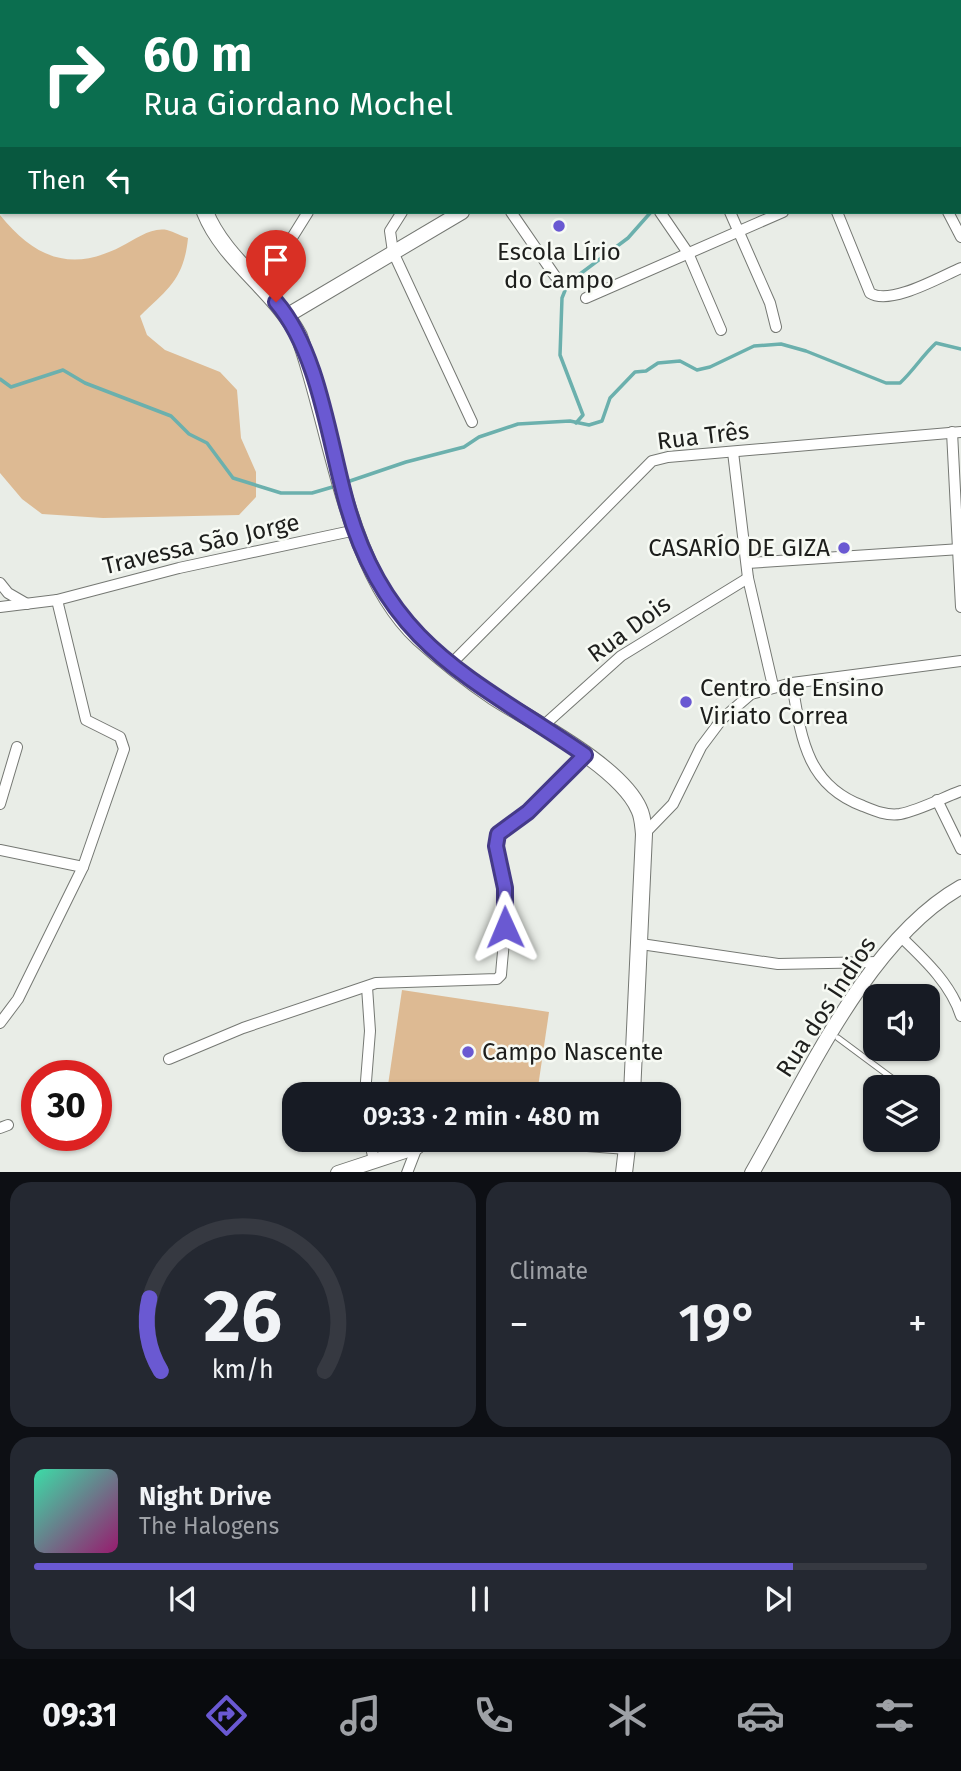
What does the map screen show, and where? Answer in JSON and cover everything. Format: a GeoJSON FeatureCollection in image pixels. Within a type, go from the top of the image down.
{"type":"FeatureCollection","features":[{"type":"Feature","properties":{"kind":"main road"},"geometry":{"type":"LineString","coordinates":[[208,214],[223,242],[288,315],[316,387],[356,530],[379,581],[400,618],[450,665],[585,755],[631,796],[643,817],[641,944],[633,1082]]}},
{"type":"Feature","properties":{"kind":"main road"},"geometry":{"type":"LineString","coordinates":[[625,1172],[627,1152]]}},
{"type":"Feature","properties":{"kind":"street"},"geometry":{"type":"LineString","coordinates":[[262,286],[307,214]]}},
{"type":"Feature","properties":{"kind":"street"},"geometry":{"type":"LineString","coordinates":[[401,214],[390,231],[393,252],[472,422]]}},
{"type":"Feature","properties":{"kind":"street"},"geometry":{"type":"LineString","coordinates":[[288,315],[459,214]]}},
{"type":"Feature","properties":{"kind":"street"},"geometry":{"type":"LineString","coordinates":[[512,214],[555,276]]}},
{"type":"Feature","properties":{"kind":"street"},"geometry":{"type":"LineString","coordinates":[[661,214],[688,253],[722,330]]}},
{"type":"Feature","properties":{"kind":"street"},"geometry":{"type":"LineString","coordinates":[[731,214],[770,303],[776,327]]}},
{"type":"Feature","properties":{"kind":"street"},"geometry":{"type":"LineString","coordinates":[[586,298],[778,214]]}},
{"type":"Feature","properties":{"kind":"street"},"geometry":{"type":"LineString","coordinates":[[838,214],[870,293],[877,297],[892,297],[961,268]]}},
{"type":"Feature","properties":{"kind":"street"},"geometry":{"type":"LineString","coordinates":[[949,214],[961,237]]}},
{"type":"Feature","properties":{"kind":"street"},"geometry":{"type":"LineString","coordinates":[[957,432],[961,607]]}},
{"type":"Feature","properties":{"kind":"street","name":"Rua Três"},"geometry":{"type":"LineString","coordinates":[[450,665],[644,467],[660,458],[957,432]]}},
{"type":"Feature","properties":{"kind":"street"},"geometry":{"type":"LineString","coordinates":[[733,452],[748,578],[773,687]]}},
{"type":"Feature","properties":{"kind":"street","name":"Travessa São Jorge"},"geometry":{"type":"LineString","coordinates":[[0,607],[57,600],[179,568],[356,530]]}},
{"type":"Feature","properties":{"kind":"street"},"geometry":{"type":"LineString","coordinates":[[747,563],[959,549]]}},
{"type":"Feature","properties":{"kind":"street","name":"Rua Dois"},"geometry":{"type":"LineString","coordinates":[[543,726],[621,656],[748,578]]}},
{"type":"Feature","properties":{"kind":"street"},"geometry":{"type":"LineString","coordinates":[[0,583],[8,593],[28,604]]}},
{"type":"Feature","properties":{"kind":"street"},"geometry":{"type":"LineString","coordinates":[[0,1023],[18,999],[83,867],[124,749],[120,737],[86,720],[57,600]]}},
{"type":"Feature","properties":{"kind":"street"},"geometry":{"type":"LineString","coordinates":[[644,834],[673,804],[701,747],[722,719],[751,694],[792,683],[961,661]]}},
{"type":"Feature","properties":{"kind":"street"},"geometry":{"type":"LineString","coordinates":[[792,683],[807,751],[828,787],[848,801],[880,813],[900,814],[961,791]]}},
{"type":"Feature","properties":{"kind":"street"},"geometry":{"type":"LineString","coordinates":[[0,804],[18,747]]}},
{"type":"Feature","properties":{"kind":"street"},"geometry":{"type":"LineString","coordinates":[[169,1059],[243,1028],[367,987],[411,980],[489,981],[501,975],[505,888],[496,846],[498,834],[528,812],[585,755]]}},
{"type":"Feature","properties":{"kind":"street"},"geometry":{"type":"LineString","coordinates":[[937,800],[961,849]]}},
{"type":"Feature","properties":{"kind":"street"},"geometry":{"type":"LineString","coordinates":[[0,850],[83,867]]}},
{"type":"Feature","properties":{"kind":"street","name":"Rua dos Índios"},"geometry":{"type":"LineString","coordinates":[[752,1172],[878,962],[900,936],[946,895],[961,887]]}},
{"type":"Feature","properties":{"kind":"street"},"geometry":{"type":"LineString","coordinates":[[900,936],[933,970],[957,1004],[961,1016]]}},
{"type":"Feature","properties":{"kind":"street"},"geometry":{"type":"LineString","coordinates":[[641,944],[778,964],[878,962]]}},
{"type":"Feature","properties":{"kind":"street"},"geometry":{"type":"LineString","coordinates":[[367,987],[370,1031],[367,1082]]}},
{"type":"Feature","properties":{"kind":"street"},"geometry":{"type":"LineString","coordinates":[[372,1152],[374,1160]]}},
{"type":"Feature","properties":{"kind":"street"},"geometry":{"type":"LineString","coordinates":[[338,1172],[395,1152]]}},
{"type":"Feature","properties":{"kind":"street"},"geometry":{"type":"LineString","coordinates":[[407,1172],[415,1152]]}},
{"type":"Feature","properties":{"kind":"lane"},"geometry":{"type":"LineString","coordinates":[[835,1035],[888,1075]]}},
{"type":"Feature","properties":{"kind":"shaded area"},"geometry":{"type":"Polygon","coordinates":[[[0,215],[13,230],[41,251],[70,259],[86,259],[104,254],[155,230],[167,230],[188,238],[183,264],[178,274],[140,316],[147,335],[165,350],[220,372],[237,390],[241,438],[256,472],[256,497],[239,515],[103,518],[42,514],[22,499],[0,473],[0,215]]]}},
{"type":"Feature","properties":{"kind":"shaded area","name":"Campo Nascente"},"geometry":{"type":"Polygon","coordinates":[[[402,990],[549,1012],[539,1082],[388,1082],[402,990]]]}},
{"type":"Feature","properties":{"kind":"waterway"},"geometry":{"type":"LineString","coordinates":[[576,423],[583,415],[560,355],[562,298],[568,283],[628,238],[649,214]]}},
{"type":"Feature","properties":{"kind":"waterway"},"geometry":{"type":"LineString","coordinates":[[347,482],[406,462],[464,447],[479,437],[518,424],[570,421],[589,425],[602,421],[610,398],[635,372],[646,371],[658,363],[680,361],[697,370],[710,367],[754,346],[781,344],[806,351],[886,383],[900,383],[936,343],[961,349]]}},
{"type":"Feature","properties":{"kind":"waterway"},"geometry":{"type":"LineString","coordinates":[[0,379],[11,387],[63,370],[85,383],[171,416],[189,434],[207,443],[233,478],[281,493],[312,493],[336,486]]}},
{"type":"Feature","properties":{"kind":"place","name":"Escola Lírio do Campo"},"geometry":{"type":"Point","coordinates":[559,226]}},
{"type":"Feature","properties":{"kind":"place","name":"CASARÍO DE GIZA"},"geometry":{"type":"Point","coordinates":[844,548]}},
{"type":"Feature","properties":{"kind":"place","name":"Centro de Ensino Viriato Correa"},"geometry":{"type":"Point","coordinates":[686,702]}},
{"type":"Feature","properties":{"kind":"place","name":"Campo Nascente"},"geometry":{"type":"Point","coordinates":[468,1052]}},
{"type":"Feature","properties":{"kind":"route"},"geometry":{"type":"LineString","coordinates":[[276,302],[288,315],[299,336],[316,387],[348,508],[379,581],[400,618],[450,665],[585,755],[528,812],[498,834],[496,846],[505,888],[505,927]]}}]}
